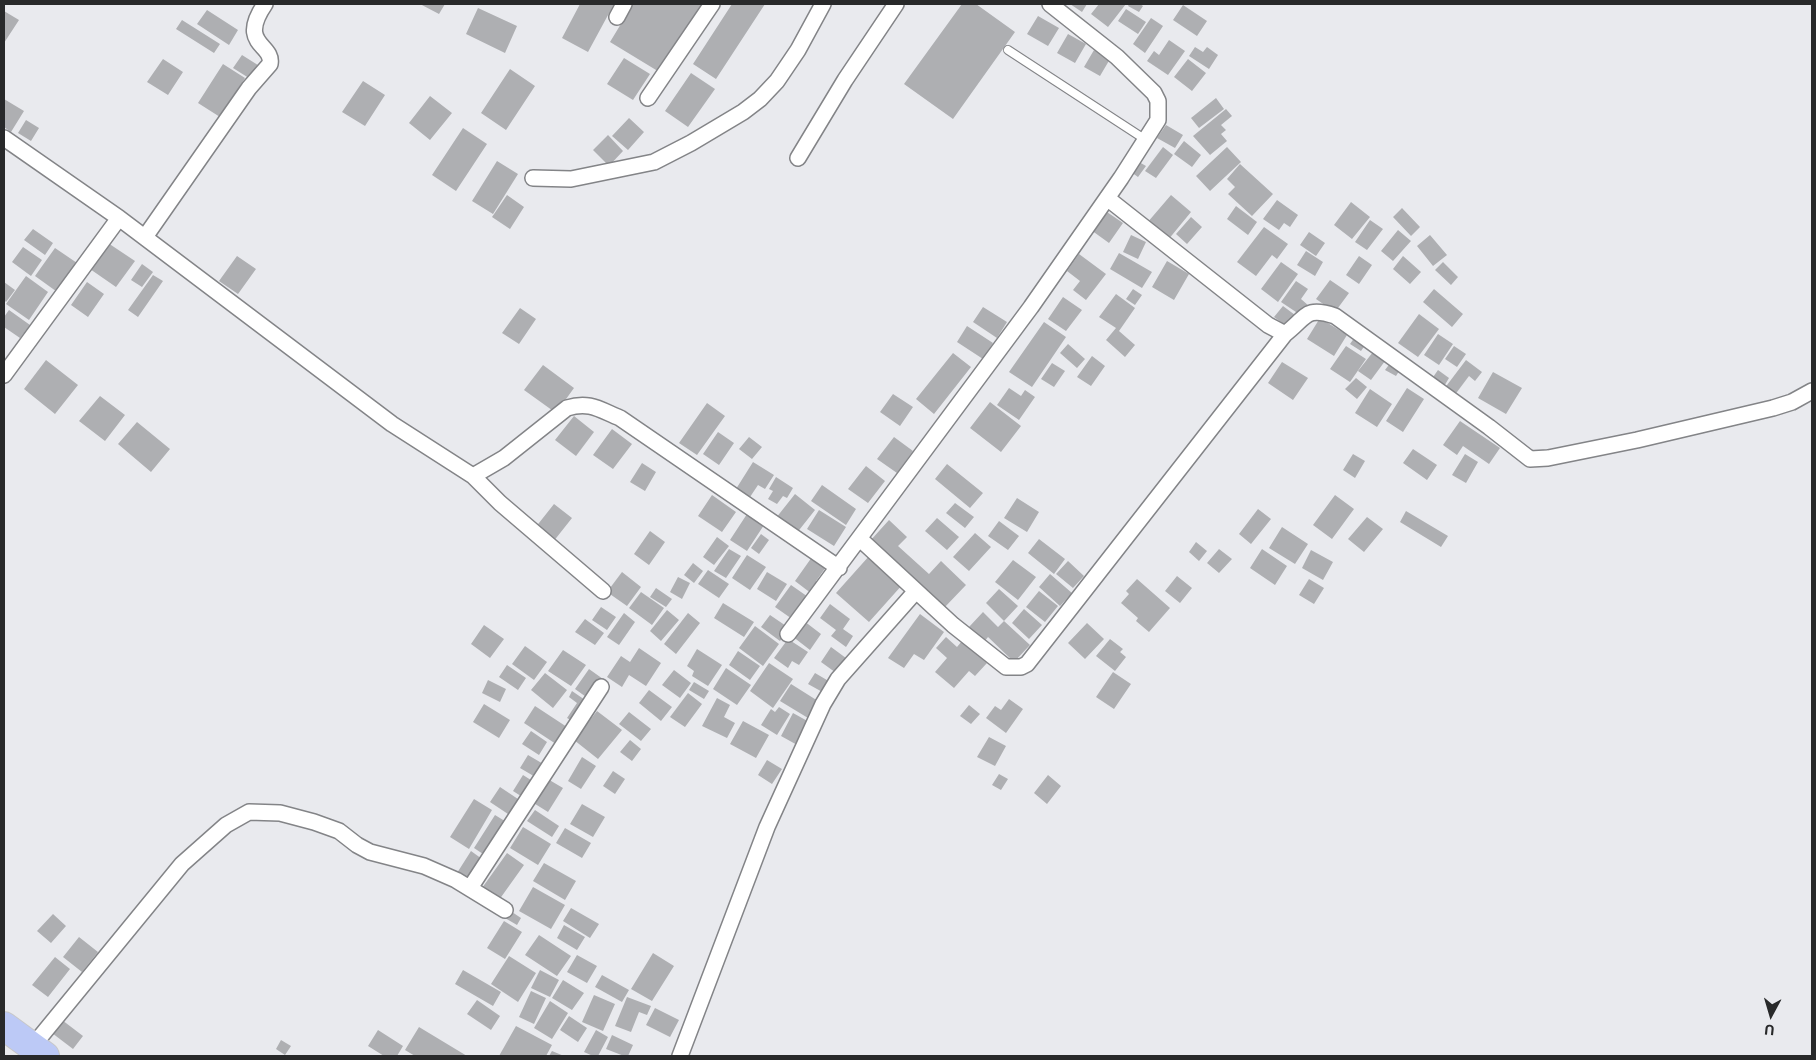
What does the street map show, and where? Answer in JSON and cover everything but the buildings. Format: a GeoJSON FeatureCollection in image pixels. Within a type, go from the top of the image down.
{"type":"FeatureCollection","features":[{"type":"Feature","properties":{"kind":"highway"},"geometry":{"type":"LineString","coordinates":[[4,1026],[32,1053]]}},
{"type":"Feature","properties":{"kind":"highway"},"geometry":{"type":"LineString","coordinates":[[4,1046],[32,1053]]}},
{"type":"Feature","properties":{"kind":"street"},"geometry":{"type":"LineString","coordinates":[[145,237],[249,88],[270,64],[270,58],[255,37],[254,31],[256,16],[265,4]]}},
{"type":"Feature","properties":{"kind":"street"},"geometry":{"type":"LineString","coordinates":[[648,98],[712,4]]}},
{"type":"Feature","properties":{"kind":"street"},"geometry":{"type":"LineString","coordinates":[[533,178],[571,179],[654,162],[721,125],[760,99],[777,81],[798,50],[823,4]]}},
{"type":"Feature","properties":{"kind":"street"},"geometry":{"type":"LineString","coordinates":[[798,158],[845,80],[896,4]]}},
{"type":"Feature","properties":{"kind":"street"},"geometry":{"type":"LineString","coordinates":[[788,634],[839,568],[1031,307],[1158,120],[1158,101],[1154,93],[1117,57],[1050,4]]}},
{"type":"Feature","properties":{"kind":"street"},"geometry":{"type":"LineString","coordinates":[[4,138],[145,237],[392,424],[473,476],[500,503],[602,591]]}},
{"type":"Feature","properties":{"kind":"street"},"geometry":{"type":"LineString","coordinates":[[1106,198],[1268,325],[1285,334]]}},
{"type":"Feature","properties":{"kind":"street"},"geometry":{"type":"LineString","coordinates":[[4,375],[119,218]]}},
{"type":"Feature","properties":{"kind":"street"},"geometry":{"type":"LineString","coordinates":[[860,539],[953,625],[1006,667],[1015,668],[1026,664],[1285,334],[1314,311],[1335,316],[1489,427],[1530,459],[1548,458],[1636,440],[1774,408],[1792,402],[1812,391]]}},
{"type":"Feature","properties":{"kind":"street"},"geometry":{"type":"LineString","coordinates":[[473,476],[504,458],[567,408],[579,404],[592,406],[620,418],[839,568]]}},
{"type":"Feature","properties":{"kind":"street"},"geometry":{"type":"LineString","coordinates":[[680,1056],[767,827],[823,704],[838,679],[916,591]]}},
{"type":"Feature","properties":{"kind":"street"},"geometry":{"type":"LineString","coordinates":[[470,888],[601,687]]}},
{"type":"Feature","properties":{"kind":"street"},"geometry":{"type":"LineString","coordinates":[[32,1053],[182,864],[226,826],[249,812],[280,813],[339,831],[370,852],[424,866],[470,888],[505,910]]}},
{"type":"Feature","properties":{"kind":"lane"},"geometry":{"type":"LineString","coordinates":[[1008,50],[1146,140]]}}]}
